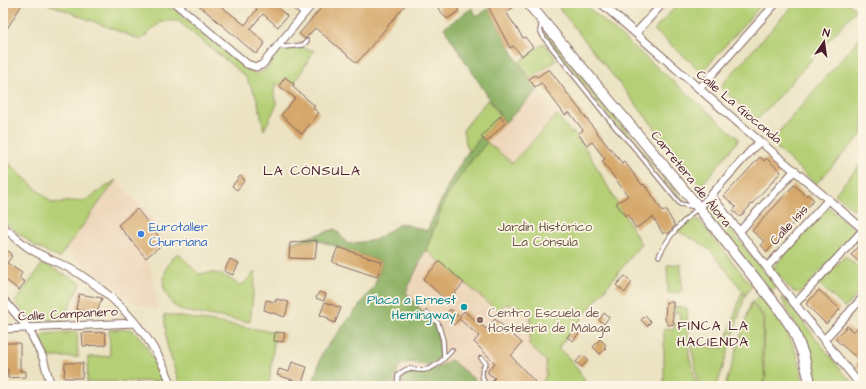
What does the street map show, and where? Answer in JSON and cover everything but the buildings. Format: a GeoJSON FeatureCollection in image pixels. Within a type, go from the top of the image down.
{"type":"FeatureCollection","features":[{"type":"Feature","properties":{"kind":"main road","name":"Carretera de Álora"},"geometry":{"type":"LineString","coordinates":[[528,3],[699,208],[780,310],[794,331],[803,354],[809,386]]}},
{"type":"Feature","properties":{"kind":"street"},"geometry":{"type":"LineString","coordinates":[[175,3],[247,64],[256,67],[262,65],[313,3]]}},
{"type":"Feature","properties":{"kind":"street"},"geometry":{"type":"LineString","coordinates":[[292,3],[305,13]]}},
{"type":"Feature","properties":{"kind":"street","name":"Calle La Gioconda"},"geometry":{"type":"LineString","coordinates":[[601,3],[863,230]]}},
{"type":"Feature","properties":{"kind":"street"},"geometry":{"type":"LineString","coordinates":[[636,33],[663,3]]}},
{"type":"Feature","properties":{"kind":"street"},"geometry":{"type":"LineString","coordinates":[[699,89],[776,3]]}},
{"type":"Feature","properties":{"kind":"street"},"geometry":{"type":"LineString","coordinates":[[699,208],[760,142]]}},
{"type":"Feature","properties":{"kind":"street"},"geometry":{"type":"LineString","coordinates":[[739,232],[795,170]]}},
{"type":"Feature","properties":{"kind":"street","name":"Carretera de Álora"},"geometry":{"type":"LineString","coordinates":[[711,196],[861,386]]}},
{"type":"Feature","properties":{"kind":"street","name":"Calle Isis"},"geometry":{"type":"LineString","coordinates":[[767,266],[829,199]]}},
{"type":"Feature","properties":{"kind":"street"},"geometry":{"type":"LineString","coordinates":[[3,227],[29,248],[80,274],[108,294],[135,323],[157,355],[172,385],[139,386]]}},
{"type":"Feature","properties":{"kind":"street"},"geometry":{"type":"LineString","coordinates":[[795,304],[863,230]]}},
{"type":"Feature","properties":{"kind":"street"},"geometry":{"type":"LineString","coordinates":[[824,340],[863,297]]}},
{"type":"Feature","properties":{"kind":"street"},"geometry":{"type":"LineString","coordinates":[[3,299],[28,328],[43,358],[51,386]]}},
{"type":"Feature","properties":{"kind":"street","name":"Calle Campanero"},"geometry":{"type":"LineString","coordinates":[[3,329],[135,323]]}},
{"type":"Feature","properties":{"kind":"lane"},"geometry":{"type":"LineString","coordinates":[[279,44],[284,47],[303,45],[306,41]]}},
{"type":"Feature","properties":{"kind":"lane"},"geometry":{"type":"LineString","coordinates":[[659,256],[664,245],[675,230],[699,208]]}},
{"type":"Feature","properties":{"kind":"lane"},"geometry":{"type":"LineString","coordinates":[[427,313],[438,323],[444,357]]}},
{"type":"Feature","properties":{"kind":"lane"},"geometry":{"type":"LineString","coordinates":[[397,386],[398,375],[405,369],[413,368],[424,370],[434,367],[452,350]]}},
{"type":"Feature","properties":{"kind":"lane"},"geometry":{"type":"LineString","coordinates":[[481,358],[486,363],[482,368],[482,378],[486,386]]}},
{"type":"Feature","properties":{"kind":"shaded area"},"geometry":{"type":"Polygon","coordinates":[[[538,90],[571,133],[573,132],[586,149],[641,244],[558,348],[573,362],[588,386],[312,386],[322,353],[337,333],[406,292],[468,165],[487,142],[538,90]]]}},
{"type":"Feature","properties":{"kind":"shaded area"},"geometry":{"type":"Polygon","coordinates":[[[116,180],[177,245],[169,248],[164,243],[146,258],[151,269],[158,310],[132,302],[107,281],[65,250],[116,180]]]}},
{"type":"Feature","properties":{"kind":"green space"},"geometry":{"type":"Polygon","coordinates":[[[46,3],[163,3],[169,8],[173,8],[249,71],[257,74],[265,70],[281,50],[304,48],[314,51],[294,84],[285,77],[279,86],[275,83],[274,94],[277,104],[264,130],[257,98],[245,76],[178,21],[161,22],[141,40],[46,3]]]}},
{"type":"Feature","properties":{"kind":"green space"},"geometry":{"type":"Polygon","coordinates":[[[555,3],[583,3],[738,138],[738,141],[701,186],[555,3]]]}},
{"type":"Feature","properties":{"kind":"green space"},"geometry":{"type":"Polygon","coordinates":[[[679,3],[763,3],[702,72],[654,30],[679,3]]]}},
{"type":"Feature","properties":{"kind":"green space"},"geometry":{"type":"Polygon","coordinates":[[[795,3],[848,3],[856,10],[757,120],[720,87],[795,3]]]}},
{"type":"Feature","properties":{"kind":"green space"},"geometry":{"type":"Polygon","coordinates":[[[472,8],[477,17],[489,8],[518,61],[538,90],[505,123],[444,28],[472,8]]]}},
{"type":"Feature","properties":{"kind":"green space"},"geometry":{"type":"Polygon","coordinates":[[[546,32],[685,203],[613,121],[545,35],[546,32]]]}},
{"type":"Feature","properties":{"kind":"green space"},"geometry":{"type":"Polygon","coordinates":[[[863,34],[863,133],[816,184],[770,142],[863,34]]]}},
{"type":"Feature","properties":{"kind":"green space"},"geometry":{"type":"Polygon","coordinates":[[[544,43],[557,60],[529,79],[519,62],[544,43]]]}},
{"type":"Feature","properties":{"kind":"green space"},"geometry":{"type":"Polygon","coordinates":[[[488,99],[500,116],[468,152],[463,130],[488,99]]]}},
{"type":"Feature","properties":{"kind":"green space","name":"Jardín Histórico La Cónsula"},"geometry":{"type":"Polygon","coordinates":[[[557,115],[586,149],[641,244],[558,348],[573,362],[588,386],[541,386],[546,375],[546,361],[529,345],[531,324],[530,315],[519,307],[505,304],[498,311],[426,250],[445,199],[468,165],[487,142],[512,163],[557,115]]]}},
{"type":"Feature","properties":{"kind":"green space"},"geometry":{"type":"Polygon","coordinates":[[[481,137],[487,142],[468,165],[445,199],[426,249],[406,292],[437,328],[440,355],[435,363],[427,365],[410,362],[400,365],[395,376],[394,386],[312,386],[322,353],[374,287],[382,262],[317,240],[290,243],[335,229],[348,244],[375,240],[401,223],[427,231],[449,183],[468,152],[481,137]]]}},
{"type":"Feature","properties":{"kind":"green space"},"geometry":{"type":"Polygon","coordinates":[[[4,159],[52,203],[86,200],[116,180],[59,258],[35,246],[3,221],[4,159]]]}},
{"type":"Feature","properties":{"kind":"green space"},"geometry":{"type":"Polygon","coordinates":[[[863,161],[863,202],[853,209],[835,194],[863,161]]]}},
{"type":"Feature","properties":{"kind":"green space"},"geometry":{"type":"Polygon","coordinates":[[[706,204],[711,205],[776,287],[771,291],[704,209],[706,204]]]}},
{"type":"Feature","properties":{"kind":"green space"},"geometry":{"type":"Polygon","coordinates":[[[828,207],[855,230],[854,234],[803,290],[798,293],[792,291],[773,268],[828,207]]]}},
{"type":"Feature","properties":{"kind":"green space"},"geometry":{"type":"Polygon","coordinates":[[[692,217],[699,220],[752,286],[746,295],[711,251],[700,243],[677,231],[692,217]]]}},
{"type":"Feature","properties":{"kind":"green space"},"geometry":{"type":"Polygon","coordinates":[[[178,253],[199,274],[220,274],[239,285],[243,284],[256,271],[250,322],[183,311],[173,305],[166,294],[163,284],[166,269],[172,258],[178,253]]]}},
{"type":"Feature","properties":{"kind":"green space"},"geometry":{"type":"Polygon","coordinates":[[[845,256],[863,271],[863,288],[845,308],[819,284],[845,256]]]}},
{"type":"Feature","properties":{"kind":"green space"},"geometry":{"type":"Polygon","coordinates":[[[43,263],[81,283],[63,320],[33,321],[15,302],[43,263]]]}},
{"type":"Feature","properties":{"kind":"green space"},"geometry":{"type":"Polygon","coordinates":[[[681,264],[682,292],[668,293],[667,265],[681,264]]]}},
{"type":"Feature","properties":{"kind":"green space"},"geometry":{"type":"Polygon","coordinates":[[[742,292],[745,296],[717,386],[699,386],[691,345],[724,348],[742,292]]]}},
{"type":"Feature","properties":{"kind":"green space"},"geometry":{"type":"Polygon","coordinates":[[[761,295],[783,326],[795,349],[802,373],[803,386],[764,386],[766,376],[763,358],[764,317],[752,302],[761,295]]]}},
{"type":"Feature","properties":{"kind":"green space"},"geometry":{"type":"Polygon","coordinates":[[[783,297],[845,375],[857,386],[815,386],[814,374],[803,340],[781,298],[783,297]]]}},
{"type":"Feature","properties":{"kind":"green space"},"geometry":{"type":"Polygon","coordinates":[[[751,303],[763,317],[762,359],[765,376],[763,386],[725,386],[751,303]]]}},
{"type":"Feature","properties":{"kind":"green space"},"geometry":{"type":"Polygon","coordinates":[[[673,306],[687,308],[689,355],[697,386],[664,386],[664,328],[673,329],[680,319],[679,312],[674,313],[673,306]]]}},
{"type":"Feature","properties":{"kind":"green space"},"geometry":{"type":"Polygon","coordinates":[[[164,314],[275,332],[269,386],[180,386],[167,345],[164,314]]]}},
{"type":"Feature","properties":{"kind":"green space"},"geometry":{"type":"Polygon","coordinates":[[[131,329],[145,344],[161,376],[161,379],[159,381],[87,382],[88,357],[110,356],[109,330],[131,329]]]}},
{"type":"Feature","properties":{"kind":"green space"},"geometry":{"type":"Polygon","coordinates":[[[77,332],[78,357],[49,357],[41,339],[43,334],[77,332]]]}},
{"type":"Feature","properties":{"kind":"green space"},"geometry":{"type":"Polygon","coordinates":[[[451,360],[481,385],[401,386],[407,373],[426,372],[451,360]]]}},
{"type":"Feature","properties":{"kind":"place","name":"Eurotaller Churriana"},"geometry":{"type":"Point","coordinates":[141,234]}},
{"type":"Feature","properties":{"kind":"place","name":"Placa a Ernest Hemingway"},"geometry":{"type":"Point","coordinates":[464,307]}},
{"type":"Feature","properties":{"kind":"place","name":"Centro Escuela de Hostelería de Málaga"},"geometry":{"type":"Point","coordinates":[480,320]}},
{"type":"Feature","properties":{"kind":"district","name":"LA CÓNSULA"},"geometry":{"type":"Point","coordinates":[312,171]}},
{"type":"Feature","properties":{"kind":"district","name":"FINCA LA HACIENDA"},"geometry":{"type":"Point","coordinates":[713,334]}}]}
